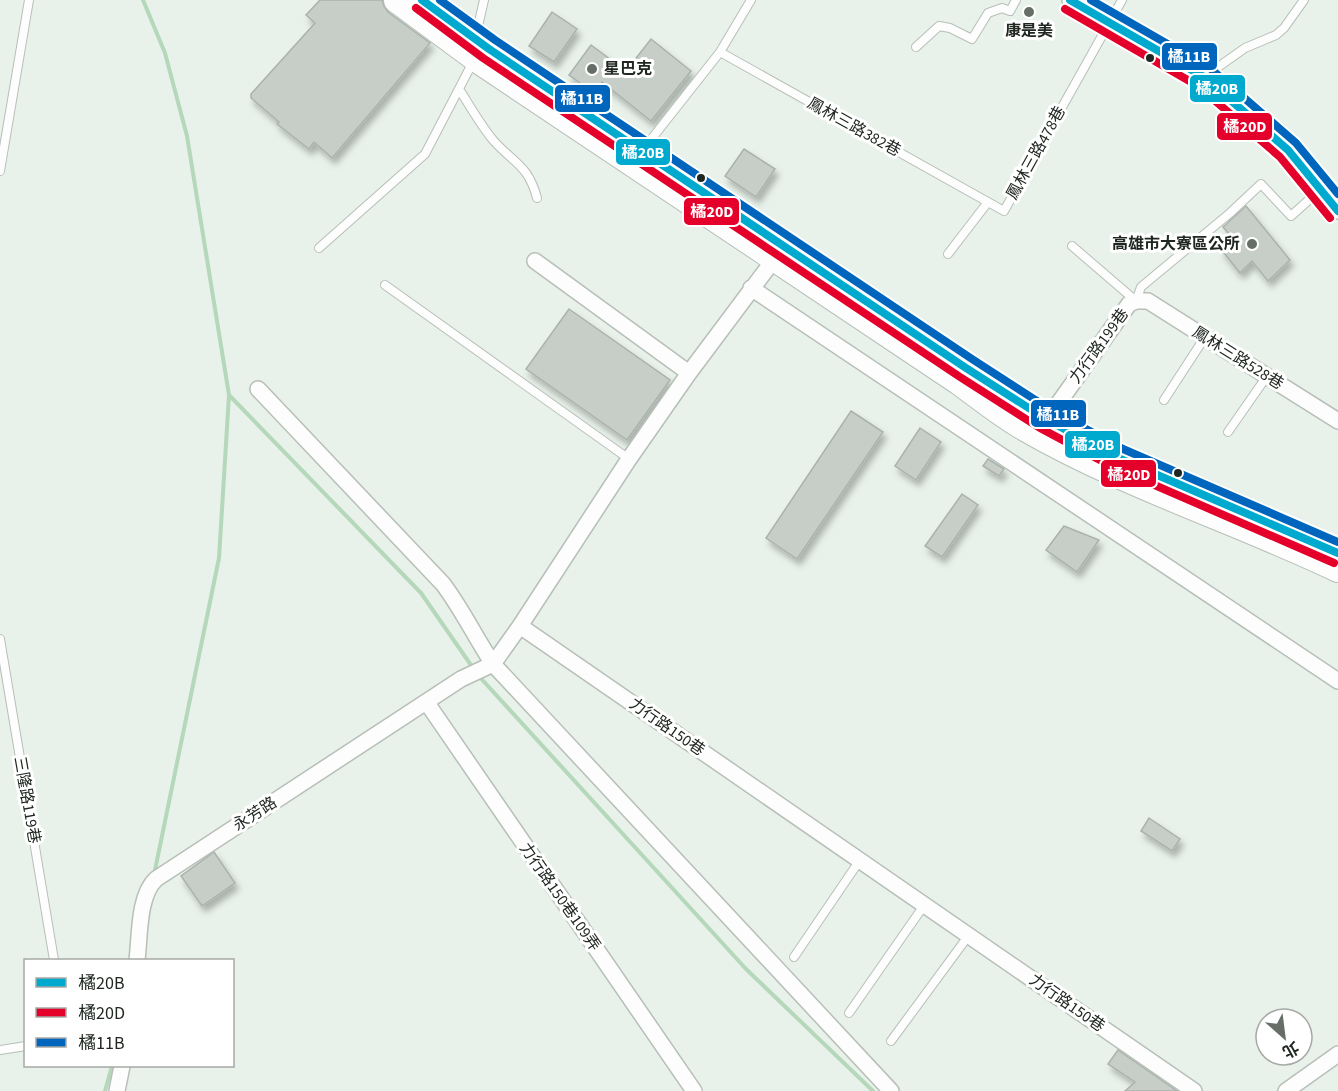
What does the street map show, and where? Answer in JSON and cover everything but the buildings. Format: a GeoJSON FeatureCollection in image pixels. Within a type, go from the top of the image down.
{"type":"FeatureCollection","features":[{"type":"Feature","properties":{"kind":"main road"},"geometry":{"type":"LineString","coordinates":[[397,0],[642,151],[780,252]]}},
{"type":"Feature","properties":{"kind":"main road"},"geometry":{"type":"LineString","coordinates":[[422,0],[475,48],[780,252],[966,369],[1042,427],[1112,472],[1304,553],[1338,570]]}},
{"type":"Feature","properties":{"kind":"main road"},"geometry":{"type":"LineString","coordinates":[[1042,427],[1338,553]]}},
{"type":"Feature","properties":{"kind":"street"},"geometry":{"type":"LineString","coordinates":[[1071,0],[1204,77],[1288,150],[1338,211]]}},
{"type":"Feature","properties":{"kind":"street"},"geometry":{"type":"LineString","coordinates":[[427,703],[461,680],[493,664],[629,459],[751,288],[780,252]]}},
{"type":"Feature","properties":{"kind":"street"},"geometry":{"type":"LineString","coordinates":[[535,261],[689,373]]}},
{"type":"Feature","properties":{"kind":"street"},"geometry":{"type":"LineString","coordinates":[[751,288],[1338,681]]}},
{"type":"Feature","properties":{"kind":"street","name":"鳳林三路528巷"},"geometry":{"type":"LineString","coordinates":[[1136,301],[1148,301],[1338,421]]}},
{"type":"Feature","properties":{"kind":"street","name":"力行路199巷"},"geometry":{"type":"LineString","coordinates":[[1042,427],[1129,304],[1136,301]]}},
{"type":"Feature","properties":{"kind":"street"},"geometry":{"type":"LineString","coordinates":[[258,389],[443,584],[493,664],[891,1091]]}},
{"type":"Feature","properties":{"kind":"street","name":"力行路150巷"},"geometry":{"type":"LineString","coordinates":[[520,626],[1194,1091]]}},
{"type":"Feature","properties":{"kind":"street","name":"永芳路"},"geometry":{"type":"LineString","coordinates":[[137,959],[144,899],[148,886],[427,703]]}},
{"type":"Feature","properties":{"kind":"street","name":"力行路150巷109弄"},"geometry":{"type":"LineString","coordinates":[[427,703],[694,1091]]}},
{"type":"Feature","properties":{"kind":"street"},"geometry":{"type":"LineString","coordinates":[[1286,1091],[1338,1054]]}},
{"type":"Feature","properties":{"kind":"street"},"geometry":{"type":"LineString","coordinates":[[117,1091],[122,1067]]}},
{"type":"Feature","properties":{"kind":"lane"},"geometry":{"type":"LineString","coordinates":[[0,171],[30,0]]}},
{"type":"Feature","properties":{"kind":"lane"},"geometry":{"type":"LineString","coordinates":[[319,249],[425,154],[459,89],[475,48],[484,0]]}},
{"type":"Feature","properties":{"kind":"lane"},"geometry":{"type":"LineString","coordinates":[[642,151],[720,52],[752,0]]}},
{"type":"Feature","properties":{"kind":"lane"},"geometry":{"type":"LineString","coordinates":[[916,47],[939,26],[950,28],[972,39],[988,13],[1002,8],[1010,11],[1016,0]]}},
{"type":"Feature","properties":{"kind":"lane"},"geometry":{"type":"LineString","coordinates":[[1110,23],[1122,0]]}},
{"type":"Feature","properties":{"kind":"lane"},"geometry":{"type":"LineString","coordinates":[[1204,77],[1245,48],[1276,36],[1304,0]]}},
{"type":"Feature","properties":{"kind":"lane","name":"鳳林三路478巷"},"geometry":{"type":"LineString","coordinates":[[948,254],[988,202],[1004,211],[1110,23]]}},
{"type":"Feature","properties":{"kind":"lane","name":"鳳林三路382巷"},"geometry":{"type":"LineString","coordinates":[[720,52],[988,202]]}},
{"type":"Feature","properties":{"kind":"lane"},"geometry":{"type":"LineString","coordinates":[[459,89],[490,137],[523,169],[533,183],[537,198]]}},
{"type":"Feature","properties":{"kind":"lane"},"geometry":{"type":"LineString","coordinates":[[1136,301],[1141,287],[1262,184],[1291,216],[1321,189]]}},
{"type":"Feature","properties":{"kind":"lane","name":"力行路199巷"},"geometry":{"type":"LineString","coordinates":[[1072,246],[1136,301]]}},
{"type":"Feature","properties":{"kind":"lane"},"geometry":{"type":"LineString","coordinates":[[385,285],[629,459]]}},
{"type":"Feature","properties":{"kind":"lane"},"geometry":{"type":"LineString","coordinates":[[1164,400],[1205,337]]}},
{"type":"Feature","properties":{"kind":"lane"},"geometry":{"type":"LineString","coordinates":[[1228,432],[1267,376]]}},
{"type":"Feature","properties":{"kind":"lane","name":"三隆路119巷"},"geometry":{"type":"LineString","coordinates":[[0,639],[54,959]]}},
{"type":"Feature","properties":{"kind":"lane"},"geometry":{"type":"LineString","coordinates":[[794,957],[860,860]]}},
{"type":"Feature","properties":{"kind":"lane"},"geometry":{"type":"LineString","coordinates":[[849,1013],[925,904]]}},
{"type":"Feature","properties":{"kind":"lane"},"geometry":{"type":"LineString","coordinates":[[891,1041],[969,935]]}},
{"type":"Feature","properties":{"kind":"lane"},"geometry":{"type":"LineString","coordinates":[[0,1050],[24,1046]]}},
{"type":"Feature","properties":{"kind":"waterway"},"geometry":{"type":"LineString","coordinates":[[143,0],[165,53],[187,136],[229,395],[219,558],[154,875]]}},
{"type":"Feature","properties":{"kind":"waterway"},"geometry":{"type":"LineString","coordinates":[[229,395],[421,593],[473,668]]}},
{"type":"Feature","properties":{"kind":"waterway"},"geometry":{"type":"LineString","coordinates":[[477,674],[746,969],[873,1091]]}},
{"type":"Feature","properties":{"kind":"waterway"},"geometry":{"type":"LineString","coordinates":[[105,1091],[112,1067]]}},
{"type":"Feature","properties":{"kind":"transit line","name":"橘20B"},"geometry":{"type":"LineString","coordinates":[[422,0],[489,49],[1046,419],[1118,458],[1338,553]]}},
{"type":"Feature","properties":{"kind":"transit line","name":"橘11B"},"geometry":{"type":"LineString","coordinates":[[440,0],[495,40],[1051,410],[1123,449],[1338,542]]}},
{"type":"Feature","properties":{"kind":"transit line","name":"橘20B"},"geometry":{"type":"LineString","coordinates":[[1070,0],[1204,77],[1288,150],[1338,211]]}},
{"type":"Feature","properties":{"kind":"transit line","name":"橘11B"},"geometry":{"type":"LineString","coordinates":[[1091,0],[1211,69],[1296,143],[1338,194]]}},
{"type":"Feature","properties":{"kind":"transit line","name":"橘20D"},"geometry":{"type":"LineString","coordinates":[[416,8],[483,58],[1040,428],[1113,467],[1334,563]]}},
{"type":"Feature","properties":{"kind":"transit line","name":"橘20D"},"geometry":{"type":"LineString","coordinates":[[1065,9],[1198,86],[1280,157],[1330,218]]}},
{"type":"Feature","properties":{"kind":"place","name":"康是美"},"geometry":{"type":"Point","coordinates":[1029,12]}},
{"type":"Feature","properties":{"kind":"place","name":"星巴克"},"geometry":{"type":"Point","coordinates":[592,69]}},
{"type":"Feature","properties":{"kind":"place","name":"高雄市大寮區公所"},"geometry":{"type":"Point","coordinates":[1252,244]}}]}
